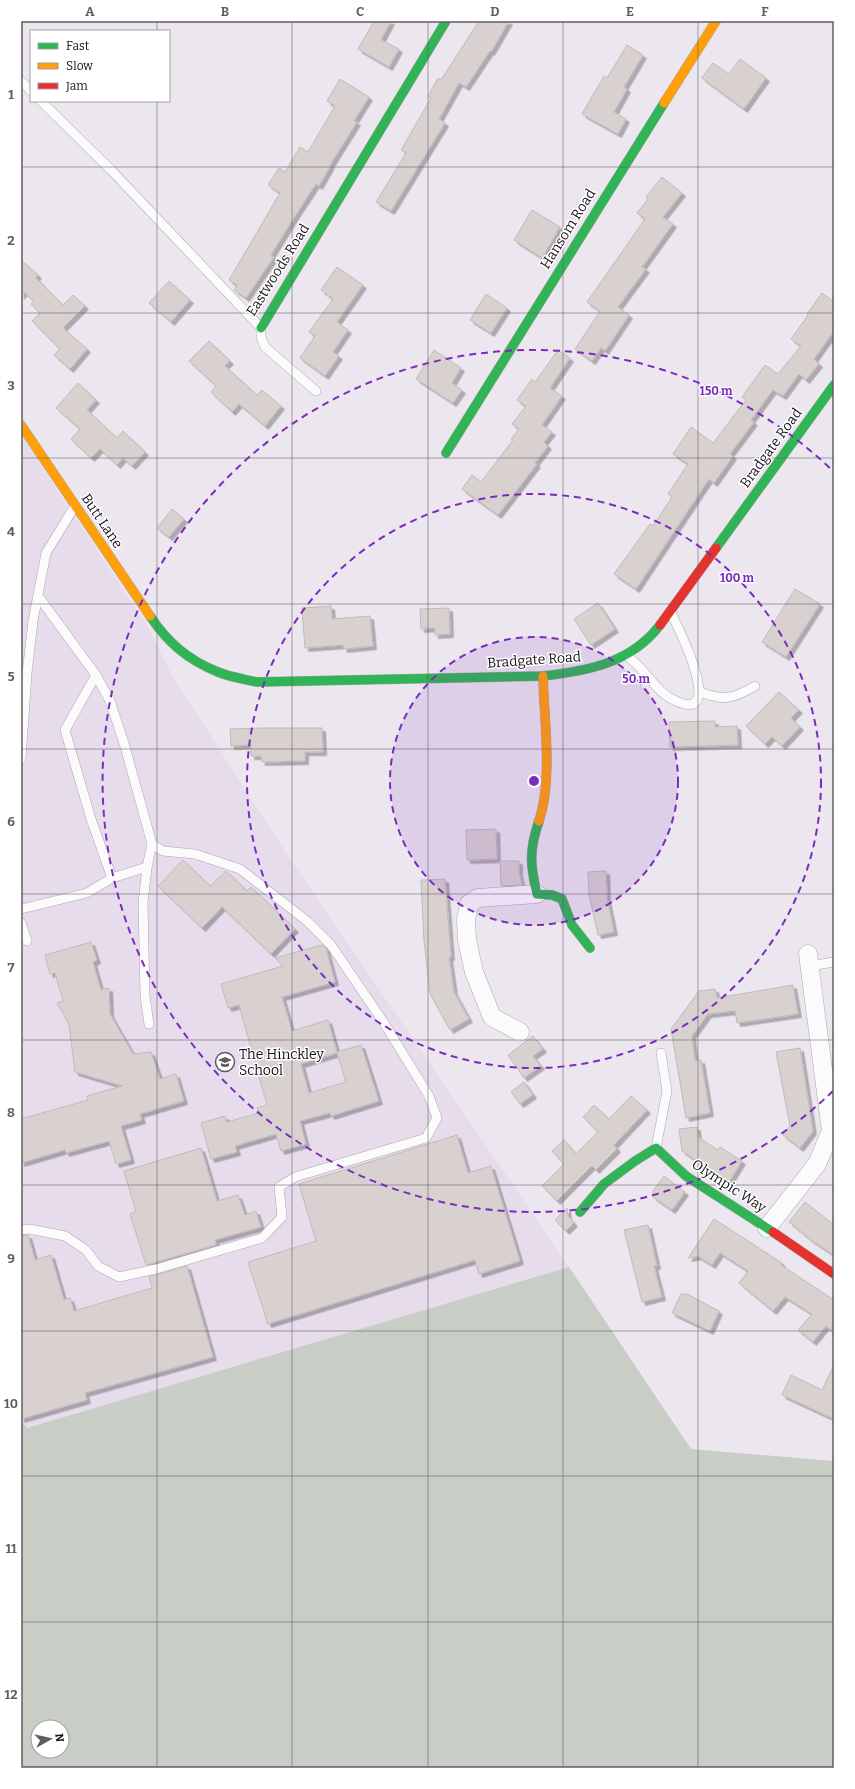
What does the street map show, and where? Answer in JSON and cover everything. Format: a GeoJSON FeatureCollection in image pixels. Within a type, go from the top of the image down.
{"type":"FeatureCollection","features":[{"type":"Feature","properties":{"kind":"street","name":"Eastwoods Road"},"geometry":{"type":"LineString","coordinates":[[261,328],[446,21]]}},
{"type":"Feature","properties":{"kind":"street","name":"Hansom Road"},"geometry":{"type":"LineString","coordinates":[[446,453],[716,21]]}},
{"type":"Feature","properties":{"kind":"street","name":"Bradgate Road"},"geometry":{"type":"LineString","coordinates":[[161,634],[188,657],[219,673],[257,682],[543,676],[597,668],[614,662],[640,646],[651,636],[671,611],[700,568],[834,385]]}},
{"type":"Feature","properties":{"kind":"street","name":"Butt Lane"},"geometry":{"type":"LineString","coordinates":[[21,425],[161,634]]}},
{"type":"Feature","properties":{"kind":"street"},"geometry":{"type":"LineString","coordinates":[[537,894],[531,870],[532,841],[544,806],[546,763],[543,676]]}},
{"type":"Feature","properties":{"kind":"street"},"geometry":{"type":"LineString","coordinates":[[520,1032],[492,1017],[474,972],[467,940],[466,920],[469,904],[478,898],[537,894],[552,895],[562,899],[566,915],[574,931],[590,948]]}},
{"type":"Feature","properties":{"kind":"street"},"geometry":{"type":"LineString","coordinates":[[767,1228],[817,1164],[831,1131],[809,960]]}},
{"type":"Feature","properties":{"kind":"street"},"geometry":{"type":"LineString","coordinates":[[580,1212],[604,1184],[635,1161],[656,1148]]}},
{"type":"Feature","properties":{"kind":"street","name":"Olympic Way"},"geometry":{"type":"LineString","coordinates":[[656,1148],[686,1176],[767,1228],[834,1274]]}},
{"type":"Feature","properties":{"kind":"lane"},"geometry":{"type":"LineString","coordinates":[[21,81],[30,90]]}},
{"type":"Feature","properties":{"kind":"lane","name":"Eastwoods Road"},"geometry":{"type":"LineString","coordinates":[[43,102],[111,170],[261,328]]}},
{"type":"Feature","properties":{"kind":"lane"},"geometry":{"type":"LineString","coordinates":[[261,328],[261,337],[265,347],[316,391]]}},
{"type":"Feature","properties":{"kind":"lane"},"geometry":{"type":"LineString","coordinates":[[21,759],[24,687],[33,621],[46,553],[75,506]]}},
{"type":"Feature","properties":{"kind":"lane"},"geometry":{"type":"LineString","coordinates":[[38,596],[96,675],[110,701],[118,722],[152,844],[147,867],[143,903],[145,996],[149,1024]]}},
{"type":"Feature","properties":{"kind":"lane"},"geometry":{"type":"LineString","coordinates":[[626,655],[660,690],[670,698],[690,704],[696,702],[699,698],[700,692],[683,638],[671,611]]}},
{"type":"Feature","properties":{"kind":"lane"},"geometry":{"type":"LineString","coordinates":[[96,675],[65,730],[91,819],[112,878]]}},
{"type":"Feature","properties":{"kind":"lane"},"geometry":{"type":"LineString","coordinates":[[700,692],[718,698],[727,698],[755,686]]}},
{"type":"Feature","properties":{"kind":"lane"},"geometry":{"type":"LineString","coordinates":[[21,1230],[29,1229],[65,1236],[86,1250],[98,1266],[120,1277],[156,1269],[262,1238],[282,1218],[279,1187],[295,1177],[426,1138],[437,1118],[429,1096],[384,1023],[331,945],[307,921],[240,869],[195,854],[163,851],[152,844]]}},
{"type":"Feature","properties":{"kind":"lane"},"geometry":{"type":"LineString","coordinates":[[21,909],[87,893],[112,878],[147,867]]}},
{"type":"Feature","properties":{"kind":"lane"},"geometry":{"type":"LineString","coordinates":[[21,923],[27,941]]}},
{"type":"Feature","properties":{"kind":"lane"},"geometry":{"type":"LineString","coordinates":[[809,960],[834,962]]}},
{"type":"Feature","properties":{"kind":"lane"},"geometry":{"type":"LineString","coordinates":[[656,1148],[666,1091],[662,1053]]}},
{"type":"Feature","properties":{"kind":"shaded area","name":"The Hinckley School"},"geometry":{"type":"Polygon","coordinates":[[[21,435],[146,624],[173,677],[288,856],[569,1267],[27,1428],[21,1421],[21,435]]]}},
{"type":"Feature","properties":{"kind":"shaded area"},"geometry":{"type":"Polygon","coordinates":[[[569,1267],[691,1449],[834,1461],[834,1768],[21,1768],[21,1421],[27,1428],[569,1267]]]}},
{"type":"Feature","properties":{"kind":"building"},"geometry":{"type":"Polygon","coordinates":[[[374,21],[391,21],[381,40],[399,49],[389,67],[358,49],[374,21]]]}},
{"type":"Feature","properties":{"kind":"building"},"geometry":{"type":"Polygon","coordinates":[[[479,21],[509,21],[491,52],[490,51],[466,87],[459,83],[439,119],[445,123],[391,211],[376,202],[406,153],[401,150],[431,98],[428,96],[438,78],[441,80],[479,21]]]}},
{"type":"Feature","properties":{"kind":"building"},"geometry":{"type":"Polygon","coordinates":[[[627,45],[643,55],[624,87],[627,89],[614,112],[626,119],[618,134],[582,114],[604,76],[607,78],[627,45]]]}},
{"type":"Feature","properties":{"kind":"building"},"geometry":{"type":"Polygon","coordinates":[[[740,59],[766,78],[744,109],[702,78],[713,63],[729,74],[740,59]]]}},
{"type":"Feature","properties":{"kind":"building"},"geometry":{"type":"Polygon","coordinates":[[[340,79],[369,97],[354,121],[357,122],[330,165],[319,186],[316,184],[295,216],[271,255],[274,257],[246,298],[234,290],[237,285],[229,280],[280,193],[268,185],[279,168],[285,172],[300,147],[308,152],[335,106],[327,101],[340,79]]]}},
{"type":"Feature","properties":{"kind":"building"},"geometry":{"type":"Polygon","coordinates":[[[662,177],[682,193],[663,217],[673,224],[642,267],[646,269],[618,307],[629,315],[605,351],[601,348],[592,361],[575,349],[600,311],[587,302],[645,219],[637,213],[648,199],[646,197],[662,177]]]}},
{"type":"Feature","properties":{"kind":"building"},"geometry":{"type":"Polygon","coordinates":[[[532,210],[560,227],[542,258],[514,240],[532,210]]]}},
{"type":"Feature","properties":{"kind":"building"},"geometry":{"type":"Polygon","coordinates":[[[21,260],[38,275],[36,278],[63,305],[73,295],[85,306],[63,328],[87,349],[70,369],[54,355],[60,349],[32,321],[40,313],[31,304],[34,301],[24,292],[21,296],[21,260]]]}},
{"type":"Feature","properties":{"kind":"building"},"geometry":{"type":"Polygon","coordinates":[[[337,267],[363,285],[337,322],[348,330],[333,352],[339,356],[325,376],[300,358],[315,336],[309,332],[333,299],[321,290],[337,267]]]}},
{"type":"Feature","properties":{"kind":"building"},"geometry":{"type":"Polygon","coordinates":[[[169,281],[190,300],[171,322],[149,303],[169,281]]]}},
{"type":"Feature","properties":{"kind":"building"},"geometry":{"type":"Polygon","coordinates":[[[822,293],[834,302],[834,331],[814,359],[819,364],[806,380],[799,374],[783,396],[773,390],[751,420],[754,422],[730,454],[733,456],[714,483],[709,479],[636,589],[614,574],[650,524],[653,526],[672,497],[668,494],[688,464],[673,454],[691,427],[713,443],[746,400],[742,397],[765,365],[778,374],[801,346],[791,339],[822,293]]]}},
{"type":"Feature","properties":{"kind":"building"},"geometry":{"type":"Polygon","coordinates":[[[486,294],[507,308],[491,333],[470,320],[486,294]]]}},
{"type":"Feature","properties":{"kind":"building"},"geometry":{"type":"Polygon","coordinates":[[[209,341],[230,361],[225,366],[257,395],[262,390],[281,406],[265,426],[239,404],[232,412],[211,392],[216,386],[189,361],[209,341]]]}},
{"type":"Feature","properties":{"kind":"building"},"geometry":{"type":"Polygon","coordinates":[[[434,350],[461,368],[452,383],[462,390],[453,403],[416,379],[434,350]]]}},
{"type":"Feature","properties":{"kind":"building"},"geometry":{"type":"Polygon","coordinates":[[[558,350],[570,358],[550,388],[562,396],[542,425],[552,432],[544,442],[548,446],[535,463],[537,464],[498,515],[462,489],[472,475],[481,482],[513,440],[511,439],[519,429],[512,424],[526,406],[517,400],[532,379],[535,382],[558,350]]]}},
{"type":"Feature","properties":{"kind":"building"},"geometry":{"type":"Polygon","coordinates":[[[78,383],[96,400],[87,410],[117,438],[123,431],[145,452],[132,466],[123,458],[117,465],[100,449],[91,458],[71,439],[80,429],[56,408],[78,383]]]}},
{"type":"Feature","properties":{"kind":"building"},"geometry":{"type":"Polygon","coordinates":[[[172,509],[184,519],[169,537],[157,528],[172,509]]]}},
{"type":"Feature","properties":{"kind":"building"},"geometry":{"type":"Polygon","coordinates":[[[795,589],[820,604],[786,657],[762,642],[795,589]]]}},
{"type":"Feature","properties":{"kind":"building"},"geometry":{"type":"Polygon","coordinates":[[[598,603],[615,629],[591,645],[574,619],[598,603]]]}},
{"type":"Feature","properties":{"kind":"building"},"geometry":{"type":"Polygon","coordinates":[[[331,606],[332,619],[370,616],[373,646],[344,649],[343,645],[305,648],[302,608],[331,606]]]}},
{"type":"Feature","properties":{"kind":"building"},"geometry":{"type":"Polygon","coordinates":[[[449,608],[450,634],[435,635],[435,628],[421,629],[420,609],[449,608]]]}},
{"type":"Feature","properties":{"kind":"building"},"geometry":{"type":"Polygon","coordinates":[[[779,692],[799,710],[791,718],[800,727],[782,746],[772,737],[765,744],[746,726],[779,692]]]}},
{"type":"Feature","properties":{"kind":"building"},"geometry":{"type":"Polygon","coordinates":[[[715,721],[715,727],[737,726],[738,745],[670,747],[669,722],[715,721]]]}},
{"type":"Feature","properties":{"kind":"building"},"geometry":{"type":"Polygon","coordinates":[[[322,728],[323,752],[305,752],[305,761],[262,762],[261,756],[251,756],[251,745],[231,746],[230,729],[322,728]]]}},
{"type":"Feature","properties":{"kind":"building"},"geometry":{"type":"Polygon","coordinates":[[[496,829],[497,859],[467,860],[466,830],[496,829]]]}},
{"type":"Feature","properties":{"kind":"building"},"geometry":{"type":"Polygon","coordinates":[[[183,860],[210,886],[226,871],[247,891],[251,887],[295,929],[271,954],[222,907],[202,928],[158,886],[183,860]]]}},
{"type":"Feature","properties":{"kind":"building"},"geometry":{"type":"Polygon","coordinates":[[[500,861],[519,861],[519,873],[522,885],[501,886],[500,861]]]}},
{"type":"Feature","properties":{"kind":"building"},"geometry":{"type":"Polygon","coordinates":[[[606,871],[607,898],[614,932],[598,935],[589,895],[588,872],[606,871]]]}},
{"type":"Feature","properties":{"kind":"building"},"geometry":{"type":"Polygon","coordinates":[[[445,879],[451,957],[449,957],[454,992],[469,1019],[450,1030],[430,994],[424,941],[421,880],[445,879]]]}},
{"type":"Feature","properties":{"kind":"building"},"geometry":{"type":"Polygon","coordinates":[[[91,942],[97,960],[93,962],[101,990],[109,988],[110,1014],[133,1054],[151,1052],[160,1079],[176,1074],[184,1101],[140,1114],[142,1120],[121,1126],[131,1160],[116,1164],[109,1141],[66,1153],[65,1150],[21,1163],[21,1119],[88,1100],[87,1096],[122,1086],[75,1072],[69,1024],[57,1003],[63,1001],[55,973],[50,974],[45,955],[91,942]]]}},
{"type":"Feature","properties":{"kind":"building"},"geometry":{"type":"Polygon","coordinates":[[[322,945],[326,948],[335,982],[282,997],[292,1031],[328,1020],[337,1052],[361,1045],[379,1101],[331,1116],[330,1113],[300,1121],[306,1144],[281,1151],[276,1134],[235,1146],[237,1152],[211,1159],[201,1123],[225,1116],[227,1122],[259,1113],[257,1108],[267,1105],[239,1005],[228,1008],[221,984],[283,966],[275,958],[322,945]],[[337,1053],[301,1064],[309,1093],[346,1082],[337,1053]]]}},
{"type":"Feature","properties":{"kind":"building"},"geometry":{"type":"Polygon","coordinates":[[[793,985],[798,1014],[737,1023],[735,1011],[708,1014],[692,1036],[695,1061],[701,1060],[710,1113],[686,1118],[671,1029],[699,991],[715,989],[717,998],[793,985]]]}},
{"type":"Feature","properties":{"kind":"building"},"geometry":{"type":"Polygon","coordinates":[[[533,1036],[543,1049],[533,1056],[541,1066],[524,1078],[508,1055],[533,1036]]]}},
{"type":"Feature","properties":{"kind":"building"},"geometry":{"type":"Polygon","coordinates":[[[800,1048],[813,1131],[800,1148],[783,1135],[790,1126],[776,1052],[800,1048]]]}},
{"type":"Feature","properties":{"kind":"building"},"geometry":{"type":"Polygon","coordinates":[[[524,1082],[533,1095],[520,1104],[511,1092],[524,1082]]]}},
{"type":"Feature","properties":{"kind":"building"},"geometry":{"type":"Polygon","coordinates":[[[631,1096],[647,1110],[614,1145],[617,1149],[596,1170],[592,1166],[557,1201],[542,1186],[564,1164],[552,1151],[564,1140],[576,1154],[598,1132],[583,1117],[594,1105],[609,1119],[631,1096]]]}},
{"type":"Feature","properties":{"kind":"building"},"geometry":{"type":"Polygon","coordinates":[[[697,1127],[698,1137],[718,1150],[720,1147],[742,1161],[729,1182],[682,1151],[679,1129],[697,1127]]]}},
{"type":"Feature","properties":{"kind":"building"},"geometry":{"type":"Polygon","coordinates":[[[457,1135],[468,1173],[491,1166],[520,1261],[479,1274],[475,1260],[268,1324],[248,1262],[316,1241],[299,1184],[457,1135]]]}},
{"type":"Feature","properties":{"kind":"building"},"geometry":{"type":"Polygon","coordinates":[[[201,1148],[217,1201],[238,1195],[245,1215],[256,1211],[261,1227],[215,1240],[216,1245],[146,1265],[130,1214],[136,1212],[124,1171],[201,1148]]]}},
{"type":"Feature","properties":{"kind":"building"},"geometry":{"type":"Polygon","coordinates":[[[664,1176],[685,1192],[672,1210],[653,1197],[653,1191],[664,1176]]]}},
{"type":"Feature","properties":{"kind":"building"},"geometry":{"type":"Polygon","coordinates":[[[805,1202],[834,1225],[834,1255],[811,1240],[789,1222],[805,1202]]]}},
{"type":"Feature","properties":{"kind":"building"},"geometry":{"type":"Polygon","coordinates":[[[567,1208],[568,1216],[574,1223],[566,1231],[555,1220],[567,1208]]]}},
{"type":"Feature","properties":{"kind":"building"},"geometry":{"type":"Polygon","coordinates":[[[714,1219],[782,1263],[781,1265],[834,1300],[834,1332],[826,1326],[813,1342],[798,1330],[812,1314],[785,1297],[773,1311],[739,1283],[748,1271],[720,1253],[712,1265],[699,1257],[700,1256],[688,1258],[714,1219]]]}},
{"type":"Feature","properties":{"kind":"building"},"geometry":{"type":"Polygon","coordinates":[[[648,1225],[657,1266],[654,1266],[662,1297],[642,1302],[624,1230],[648,1225]]]}},
{"type":"Feature","properties":{"kind":"building"},"geometry":{"type":"Polygon","coordinates":[[[28,1235],[35,1260],[51,1255],[64,1300],[70,1298],[74,1311],[152,1288],[149,1277],[187,1266],[213,1357],[85,1393],[87,1400],[21,1419],[21,1236],[28,1235]]]}},
{"type":"Feature","properties":{"kind":"building"},"geometry":{"type":"Polygon","coordinates":[[[681,1294],[687,1294],[719,1311],[710,1331],[672,1313],[681,1294]]]}},
{"type":"Feature","properties":{"kind":"building"},"geometry":{"type":"Polygon","coordinates":[[[834,1365],[834,1419],[782,1395],[791,1375],[822,1390],[834,1365]]]}},
{"type":"Feature","properties":{"kind":"traffic: fast"},"geometry":{"type":"LineString","coordinates":[[261,328],[446,21]]}},
{"type":"Feature","properties":{"kind":"traffic: fast"},"geometry":{"type":"LineString","coordinates":[[446,453],[664,103]]}},
{"type":"Feature","properties":{"kind":"traffic: fast"},"geometry":{"type":"LineString","coordinates":[[716,548],[834,385]]}},
{"type":"Feature","properties":{"kind":"traffic: fast"},"geometry":{"type":"LineString","coordinates":[[150,616],[164,634],[180,650],[197,662],[223,674],[257,682],[543,676],[560,674],[592,668],[622,657],[648,638],[660,625]]}},
{"type":"Feature","properties":{"kind":"traffic: fast"},"geometry":{"type":"LineString","coordinates":[[539,821],[532,849],[532,866],[537,894],[552,895],[562,899],[572,925],[590,948]]}},
{"type":"Feature","properties":{"kind":"traffic: fast"},"geometry":{"type":"LineString","coordinates":[[580,1212],[604,1184],[635,1161],[656,1148],[686,1176],[773,1232]]}},
{"type":"Feature","properties":{"kind":"traffic: slow"},"geometry":{"type":"LineString","coordinates":[[664,103],[716,21]]}},
{"type":"Feature","properties":{"kind":"traffic: slow"},"geometry":{"type":"LineString","coordinates":[[21,425],[150,616]]}},
{"type":"Feature","properties":{"kind":"traffic: slow"},"geometry":{"type":"LineString","coordinates":[[539,821],[546,787],[547,768],[543,676]]}},
{"type":"Feature","properties":{"kind":"traffic: jam"},"geometry":{"type":"LineString","coordinates":[[660,625],[716,548]]}},
{"type":"Feature","properties":{"kind":"traffic: jam"},"geometry":{"type":"LineString","coordinates":[[773,1232],[834,1274]]}},
{"type":"Feature","properties":{"kind":"place","name":"The Hinckley School"},"geometry":{"type":"Point","coordinates":[225,1062]}}]}
